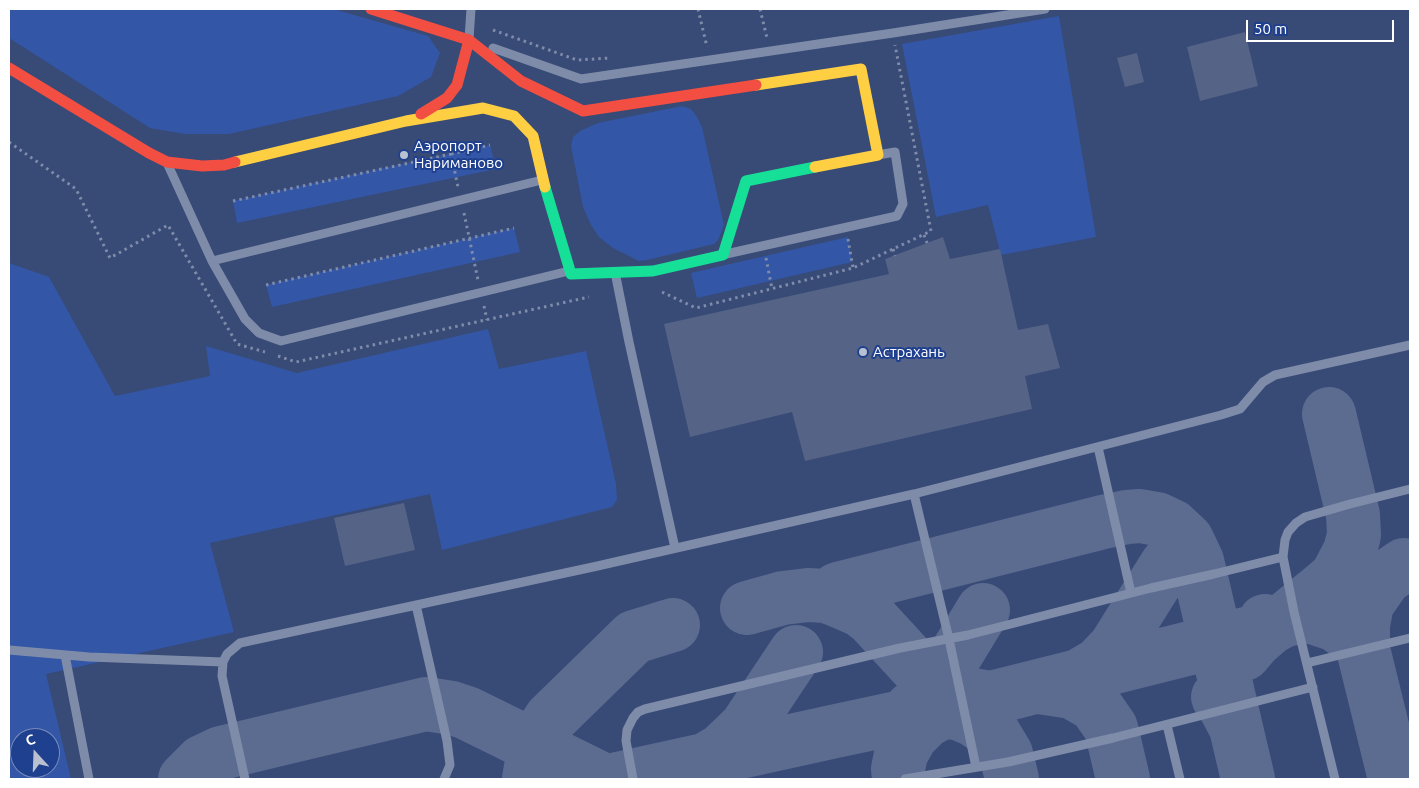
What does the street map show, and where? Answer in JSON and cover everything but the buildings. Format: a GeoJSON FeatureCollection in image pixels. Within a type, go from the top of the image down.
{"type":"FeatureCollection","features":[{"type":"Feature","properties":{"kind":"street"},"geometry":{"type":"LineString","coordinates":[[9,68],[148,153],[167,162],[202,166],[224,165],[406,121],[483,108],[514,116],[533,136],[543,180],[571,274],[653,271],[723,255],[746,181],[878,155],[861,69],[583,111],[521,81],[469,40],[371,9]]}},
{"type":"Feature","properties":{"kind":"street"},"geometry":{"type":"LineString","coordinates":[[406,121],[430,110],[447,98],[457,84],[463,68],[469,40]]}},
{"type":"Feature","properties":{"kind":"lane"},"geometry":{"type":"LineString","coordinates":[[471,9],[469,40],[581,78],[1044,9]]}},
{"type":"Feature","properties":{"kind":"lane"},"geometry":{"type":"LineString","coordinates":[[723,255],[897,216],[904,204],[895,152],[878,155]]}},
{"type":"Feature","properties":{"kind":"lane"},"geometry":{"type":"LineString","coordinates":[[167,162],[212,261],[245,319],[260,333],[281,341],[570,271]]}},
{"type":"Feature","properties":{"kind":"lane"},"geometry":{"type":"LineString","coordinates":[[212,261],[543,180]]}},
{"type":"Feature","properties":{"kind":"lane"},"geometry":{"type":"LineString","coordinates":[[615,272],[675,548]]}},
{"type":"Feature","properties":{"kind":"lane"},"geometry":{"type":"LineString","coordinates":[[246,779],[222,676],[223,662],[231,649],[240,644],[914,494],[1098,447],[1240,409],[1263,382],[1275,375],[1410,345]]}},
{"type":"Feature","properties":{"kind":"lane"},"geometry":{"type":"LineString","coordinates":[[1098,447],[1131,593]]}},
{"type":"Feature","properties":{"kind":"lane"},"geometry":{"type":"LineString","coordinates":[[1335,779],[1294,612],[1284,557],[1285,540],[1288,532],[1305,517],[1410,489]]}},
{"type":"Feature","properties":{"kind":"lane"},"geometry":{"type":"LineString","coordinates":[[914,494],[949,639],[976,768]]}},
{"type":"Feature","properties":{"kind":"lane"},"geometry":{"type":"LineString","coordinates":[[633,779],[626,741],[627,730],[638,712],[645,709],[900,648],[968,635],[1131,593],[1284,557]]}},
{"type":"Feature","properties":{"kind":"lane"},"geometry":{"type":"LineString","coordinates":[[416,605],[447,741],[450,765],[444,779]]}},
{"type":"Feature","properties":{"kind":"lane"},"geometry":{"type":"LineString","coordinates":[[1307,663],[1410,638]]}},
{"type":"Feature","properties":{"kind":"lane"},"geometry":{"type":"LineString","coordinates":[[9,650],[65,655],[223,662]]}},
{"type":"Feature","properties":{"kind":"lane"},"geometry":{"type":"LineString","coordinates":[[65,655],[89,779]]}},
{"type":"Feature","properties":{"kind":"lane"},"geometry":{"type":"LineString","coordinates":[[905,779],[1018,760],[1167,725],[1313,687]]}},
{"type":"Feature","properties":{"kind":"lane"},"geometry":{"type":"LineString","coordinates":[[1167,725],[1180,779]]}},
{"type":"Feature","properties":{"kind":"path"},"geometry":{"type":"LineString","coordinates":[[759,40],[767,39],[760,9]]}},
{"type":"Feature","properties":{"kind":"path"},"geometry":{"type":"LineString","coordinates":[[470,24],[577,60],[615,58]]}},
{"type":"Feature","properties":{"kind":"path"},"geometry":{"type":"LineString","coordinates":[[662,292],[696,308],[853,268],[931,231],[893,33]]}},
{"type":"Feature","properties":{"kind":"path"},"geometry":{"type":"LineString","coordinates":[[698,49],[716,46]]}},
{"type":"Feature","properties":{"kind":"path"},"geometry":{"type":"LineString","coordinates":[[9,142],[76,189],[110,258],[168,225],[237,344],[296,362],[591,296]]}},
{"type":"Feature","properties":{"kind":"path"},"geometry":{"type":"LineString","coordinates":[[451,154],[490,145]]}},
{"type":"Feature","properties":{"kind":"path"},"geometry":{"type":"LineString","coordinates":[[266,285],[514,228]]}},
{"type":"Feature","properties":{"kind":"path"},"geometry":{"type":"LineString","coordinates":[[924,235],[927,243]]}},
{"type":"Feature","properties":{"kind":"path"},"geometry":{"type":"LineString","coordinates":[[893,250],[895,256]]}},
{"type":"Feature","properties":{"kind":"shaded area"},"geometry":{"type":"Polygon","coordinates":[[[9,9],[333,9],[428,36],[440,53],[431,77],[398,96],[229,134],[185,134],[150,128],[9,38],[9,9]]]}},
{"type":"Feature","properties":{"kind":"shaded area"},"geometry":{"type":"Polygon","coordinates":[[[1059,16],[1096,237],[1001,255],[988,205],[936,217],[902,44],[1059,16]]]}},
{"type":"Feature","properties":{"kind":"shaded area"},"geometry":{"type":"Polygon","coordinates":[[[682,106],[691,109],[702,127],[724,225],[718,240],[714,244],[639,261],[613,248],[599,237],[591,225],[583,207],[571,146],[573,137],[580,131],[598,123],[682,106]]]}},
{"type":"Feature","properties":{"kind":"shaded area"},"geometry":{"type":"Polygon","coordinates":[[[490,145],[496,169],[237,223],[233,201],[490,145]]]}},
{"type":"Feature","properties":{"kind":"shaded area"},"geometry":{"type":"Polygon","coordinates":[[[514,228],[520,252],[272,307],[266,285],[514,228]]]}},
{"type":"Feature","properties":{"kind":"shaded area"},"geometry":{"type":"Polygon","coordinates":[[[848,237],[852,262],[697,298],[691,273],[848,237]]]}},
{"type":"Feature","properties":{"kind":"shaded area"},"geometry":{"type":"Polygon","coordinates":[[[9,263],[49,277],[115,396],[210,376],[206,346],[297,373],[488,329],[499,369],[586,351],[616,484],[617,500],[612,507],[442,550],[430,494],[210,543],[234,632],[46,674],[59,728],[10,728],[10,778],[60,778],[60,733],[71,779],[9,779],[9,263]]]}},
{"type":"Feature","properties":{"kind":"taxiway"},"geometry":{"type":"LineString","coordinates":[[1244,654],[1270,628],[1283,621],[1337,576],[1350,551],[1354,535],[1353,515],[1329,414]]}},
{"type":"Feature","properties":{"kind":"taxiway"},"geometry":{"type":"LineString","coordinates":[[832,598],[838,589],[1103,522],[1140,516],[1157,519],[1172,526],[1187,540],[1197,561],[1236,728]]}},
{"type":"Feature","properties":{"kind":"taxiway"},"geometry":{"type":"LineString","coordinates":[[1077,677],[1099,664],[1115,647],[1167,564]]}},
{"type":"Feature","properties":{"kind":"taxiway"},"geometry":{"type":"LineString","coordinates":[[1363,649],[1363,625],[1367,604],[1385,578],[1404,565]]}},
{"type":"Feature","properties":{"kind":"taxiway"},"geometry":{"type":"LineString","coordinates":[[747,608],[783,598],[808,595],[825,596],[837,600],[860,610],[872,619],[918,669],[938,684],[953,692],[991,698]]}},
{"type":"Feature","properties":{"kind":"taxiway"},"geometry":{"type":"LineString","coordinates":[[911,709],[938,684],[983,610]]}},
{"type":"Feature","properties":{"kind":"taxiway"},"geometry":{"type":"LineString","coordinates":[[1265,621],[1271,623],[1300,617],[1312,617],[1336,625],[1356,640],[1363,649],[1395,779]]}},
{"type":"Feature","properties":{"kind":"taxiway"},"geometry":{"type":"LineString","coordinates":[[529,779],[539,736],[551,718],[634,637],[673,625]]}},
{"type":"Feature","properties":{"kind":"taxiway"},"geometry":{"type":"LineString","coordinates":[[617,779],[991,698],[1270,628]]}},
{"type":"Feature","properties":{"kind":"taxiway"},"geometry":{"type":"LineString","coordinates":[[705,760],[722,750],[746,727],[796,652]]}},
{"type":"Feature","properties":{"kind":"taxiway"},"geometry":{"type":"LineString","coordinates":[[1039,687],[1072,692],[1095,705],[1111,728],[1123,779]]}},
{"type":"Feature","properties":{"kind":"taxiway"},"geometry":{"type":"LineString","coordinates":[[1218,697],[1236,728],[1248,779]]}},
{"type":"Feature","properties":{"kind":"taxiway"},"geometry":{"type":"LineString","coordinates":[[185,779],[202,762],[221,753],[426,704],[452,708],[467,713],[601,779]]}},
{"type":"Feature","properties":{"kind":"taxiway"},"geometry":{"type":"LineString","coordinates":[[899,779],[898,769],[901,754],[911,736],[926,721],[952,707]]}},
{"type":"Feature","properties":{"kind":"taxiway"},"geometry":{"type":"LineString","coordinates":[[937,710],[960,714],[974,720],[994,734],[1006,754],[1012,779]]}},
{"type":"Feature","properties":{"kind":"traffic: fast"},"geometry":{"type":"LineString","coordinates":[[545,187],[571,274],[653,271],[723,255],[746,181],[815,167]]}},
{"type":"Feature","properties":{"kind":"traffic: slow"},"geometry":{"type":"LineString","coordinates":[[756,85],[861,69],[878,155],[815,167]]}},
{"type":"Feature","properties":{"kind":"traffic: slow"},"geometry":{"type":"LineString","coordinates":[[235,162],[406,121],[483,108],[514,116],[533,136],[545,187]]}},
{"type":"Feature","properties":{"kind":"traffic: jam"},"geometry":{"type":"LineString","coordinates":[[371,9],[469,40],[521,81],[583,111],[756,85]]}},
{"type":"Feature","properties":{"kind":"traffic: jam"},"geometry":{"type":"LineString","coordinates":[[421,114],[447,98],[457,85],[469,40]]}},
{"type":"Feature","properties":{"kind":"traffic: jam"},"geometry":{"type":"LineString","coordinates":[[9,68],[167,162],[202,166],[224,165],[235,162]]}},
{"type":"Feature","properties":{"kind":"place","name":"Аэропорт Нариманово"},"geometry":{"type":"Point","coordinates":[404,155]}},
{"type":"Feature","properties":{"kind":"place","name":"Астрахань"},"geometry":{"type":"Point","coordinates":[863,352]}}]}
